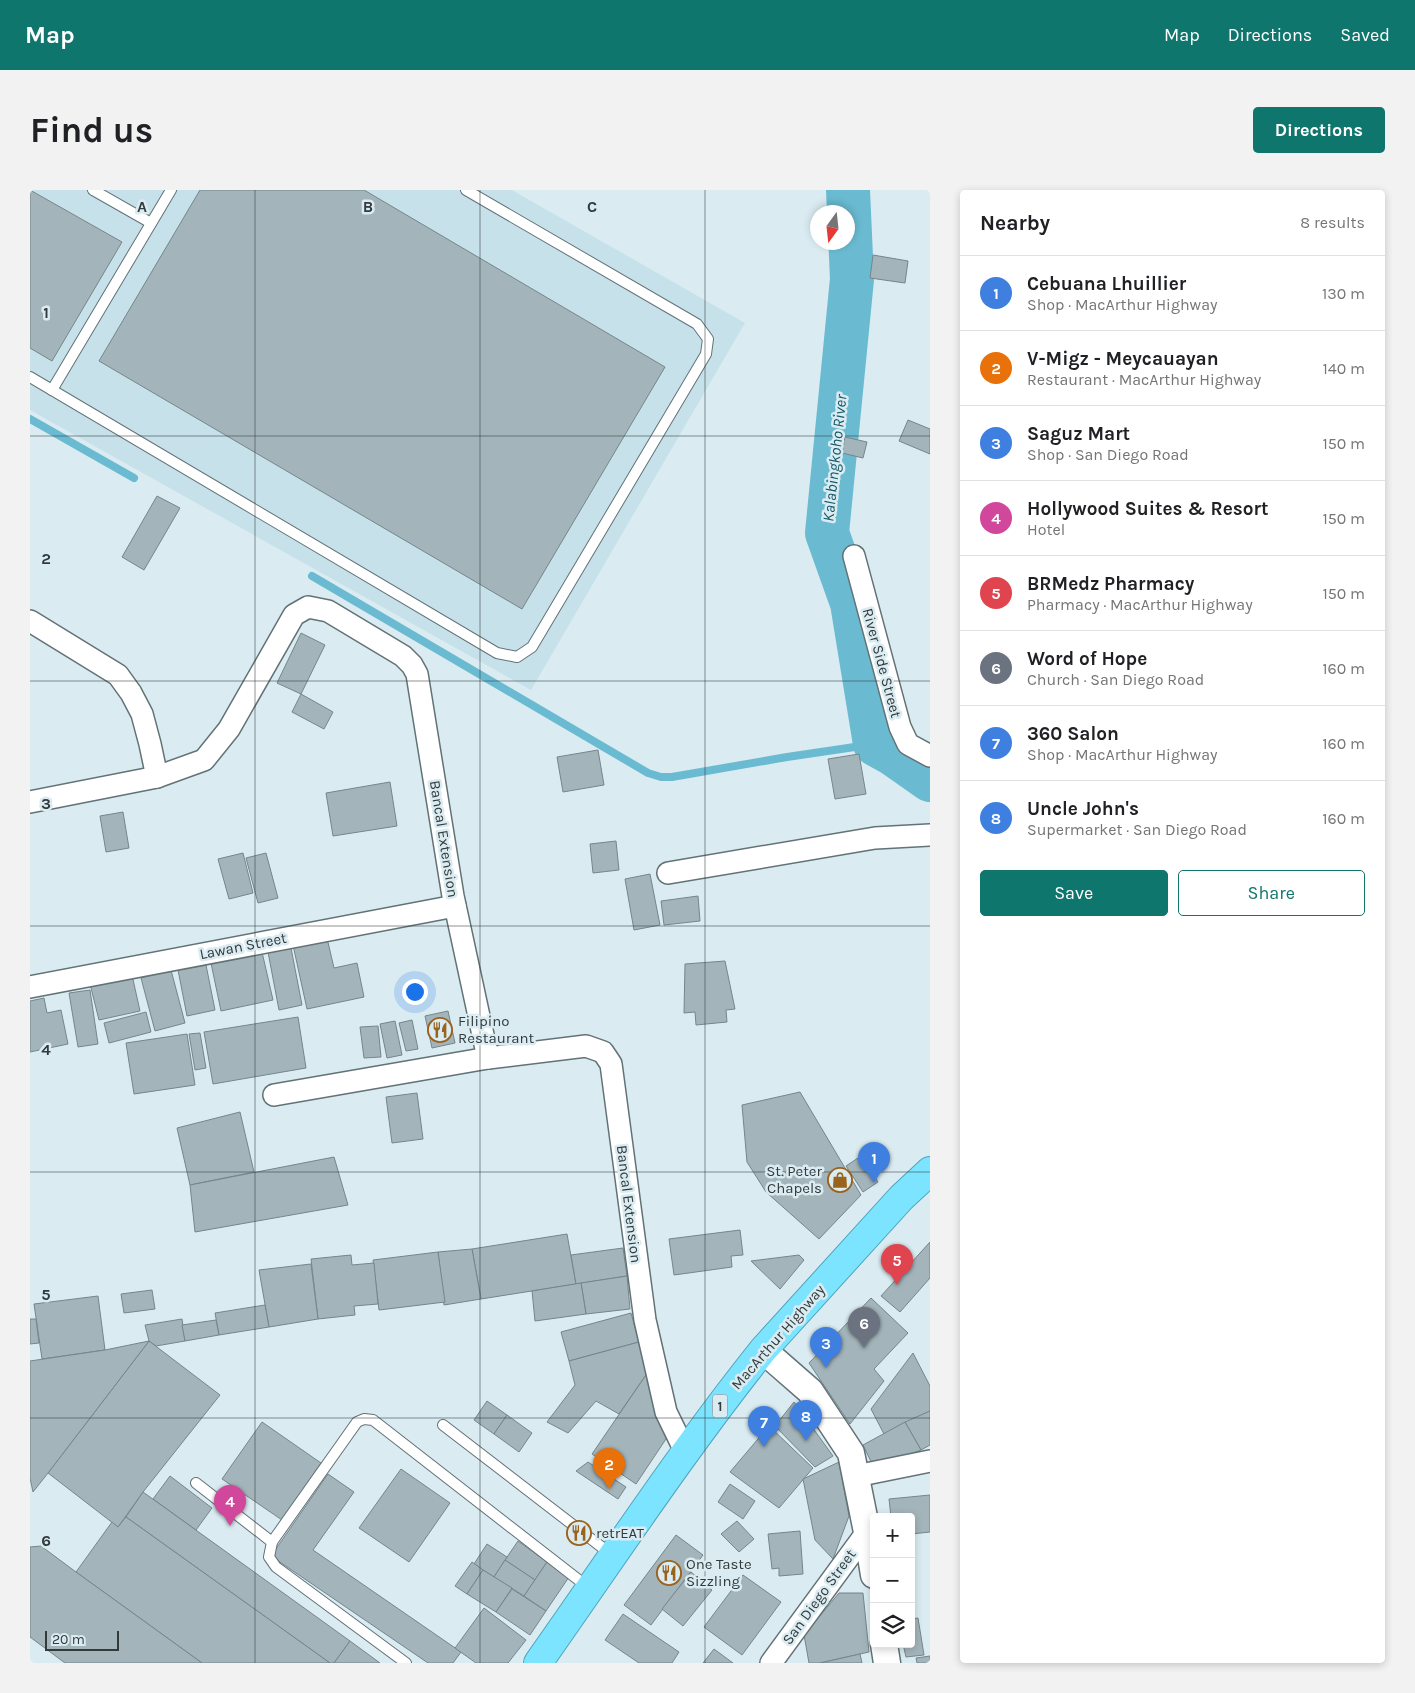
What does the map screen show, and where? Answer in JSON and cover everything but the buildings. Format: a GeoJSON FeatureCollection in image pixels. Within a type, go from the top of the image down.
{"type":"FeatureCollection","features":[{"type":"Feature","properties":{"kind":"highway","name":"MacArthur Highway"},"geometry":{"type":"LineString","coordinates":[[538,1663],[685,1451],[764,1350],[901,1198],[930,1171]]}},
{"type":"Feature","properties":{"kind":"street","name":"River Side Street"},"geometry":{"type":"LineString","coordinates":[[854,556],[900,726],[908,744],[930,756]]}},
{"type":"Feature","properties":{"kind":"street","name":"Bancal Extension"},"geometry":{"type":"LineString","coordinates":[[30,802],[157,777],[204,760],[228,729],[294,616],[308,607],[328,611],[403,656],[412,665],[417,674],[454,901],[488,1058],[586,1046],[603,1052],[611,1064],[644,1320],[666,1412],[685,1451]]}},
{"type":"Feature","properties":{"kind":"street"},"geometry":{"type":"LineString","coordinates":[[30,621],[118,675],[131,693],[142,714],[157,777]]}},
{"type":"Feature","properties":{"kind":"street"},"geometry":{"type":"LineString","coordinates":[[668,873],[875,838],[930,835]]}},
{"type":"Feature","properties":{"kind":"street","name":"Lawan Street"},"geometry":{"type":"LineString","coordinates":[[30,986],[454,901]]}},
{"type":"Feature","properties":{"kind":"street"},"geometry":{"type":"LineString","coordinates":[[274,1095],[488,1058]]}},
{"type":"Feature","properties":{"kind":"street"},"geometry":{"type":"LineString","coordinates":[[764,1350],[810,1391],[851,1453],[871,1558]]}},
{"type":"Feature","properties":{"kind":"street"},"geometry":{"type":"LineString","coordinates":[[856,1476],[930,1461]]}},
{"type":"Feature","properties":{"kind":"street","name":"San Diego Street"},"geometry":{"type":"LineString","coordinates":[[771,1663],[867,1532]]}},
{"type":"Feature","properties":{"kind":"street"},"geometry":{"type":"LineString","coordinates":[[885,1648],[887,1663]]}},
{"type":"Feature","properties":{"kind":"lane"},"geometry":{"type":"LineString","coordinates":[[92,190],[151,223]]}},
{"type":"Feature","properties":{"kind":"lane"},"geometry":{"type":"LineString","coordinates":[[52,390],[171,190]]}},
{"type":"Feature","properties":{"kind":"lane"},"geometry":{"type":"LineString","coordinates":[[30,377],[496,653],[517,657],[532,647],[706,354],[708,339],[697,324],[466,190]]}},
{"type":"Feature","properties":{"kind":"lane"},"geometry":{"type":"LineString","coordinates":[[30,977],[454,901]]}},
{"type":"Feature","properties":{"kind":"lane"},"geometry":{"type":"LineString","coordinates":[[406,1663],[276,1567],[269,1557],[272,1542],[357,1422],[364,1419],[373,1420],[590,1589]]}},
{"type":"Feature","properties":{"kind":"lane"},"geometry":{"type":"LineString","coordinates":[[443,1426],[612,1556]]}},
{"type":"Feature","properties":{"kind":"lane"},"geometry":{"type":"LineString","coordinates":[[196,1482],[272,1542]]}},
{"type":"Feature","properties":{"kind":"shaded area"},"geometry":{"type":"Polygon","coordinates":[[[30,190],[512,190],[745,323],[531,690],[30,410],[30,190]]]}},
{"type":"Feature","properties":{"kind":"waterway","name":"Kalabingkoho River"},"geometry":{"type":"LineString","coordinates":[[848,190],[852,279],[827,533],[852,603],[875,744],[930,780]]}},
{"type":"Feature","properties":{"kind":"waterway"},"geometry":{"type":"LineString","coordinates":[[30,419],[134,478]]}},
{"type":"Feature","properties":{"kind":"waterway"},"geometry":{"type":"LineString","coordinates":[[312,576],[648,773],[661,777],[672,777],[875,744]]}},
{"type":"Feature","properties":{"kind":"place","name":"Filipino Restaurant"},"geometry":{"type":"Point","coordinates":[440,1030]}},
{"type":"Feature","properties":{"kind":"place","name":"St. Peter Chapels"},"geometry":{"type":"Point","coordinates":[840,1180]}},
{"type":"Feature","properties":{"kind":"place","name":"Cebuana Lhuillier"},"geometry":{"type":"Point","coordinates":[874,1183]}},
{"type":"Feature","properties":{"kind":"place","name":"BRMedz Pharmacy"},"geometry":{"type":"Point","coordinates":[897,1285]}},
{"type":"Feature","properties":{"kind":"place","name":"Word of Hope"},"geometry":{"type":"Point","coordinates":[864,1348]}},
{"type":"Feature","properties":{"kind":"place","name":"Saguz Mart"},"geometry":{"type":"Point","coordinates":[826,1368]}},
{"type":"Feature","properties":{"kind":"place","name":"Uncle John's"},"geometry":{"type":"Point","coordinates":[806,1441]}},
{"type":"Feature","properties":{"kind":"place","name":"360 Salon"},"geometry":{"type":"Point","coordinates":[764,1447]}},
{"type":"Feature","properties":{"kind":"place","name":"V-Migz - Meycauayan"},"geometry":{"type":"Point","coordinates":[609,1489]}},
{"type":"Feature","properties":{"kind":"place","name":"Hollywood Suites & Resort"},"geometry":{"type":"Point","coordinates":[230,1526]}},
{"type":"Feature","properties":{"kind":"place","name":"retrEAT"},"geometry":{"type":"Point","coordinates":[579,1533]}},
{"type":"Feature","properties":{"kind":"place","name":"One Taste Sizzling"},"geometry":{"type":"Point","coordinates":[669,1573]}}]}
